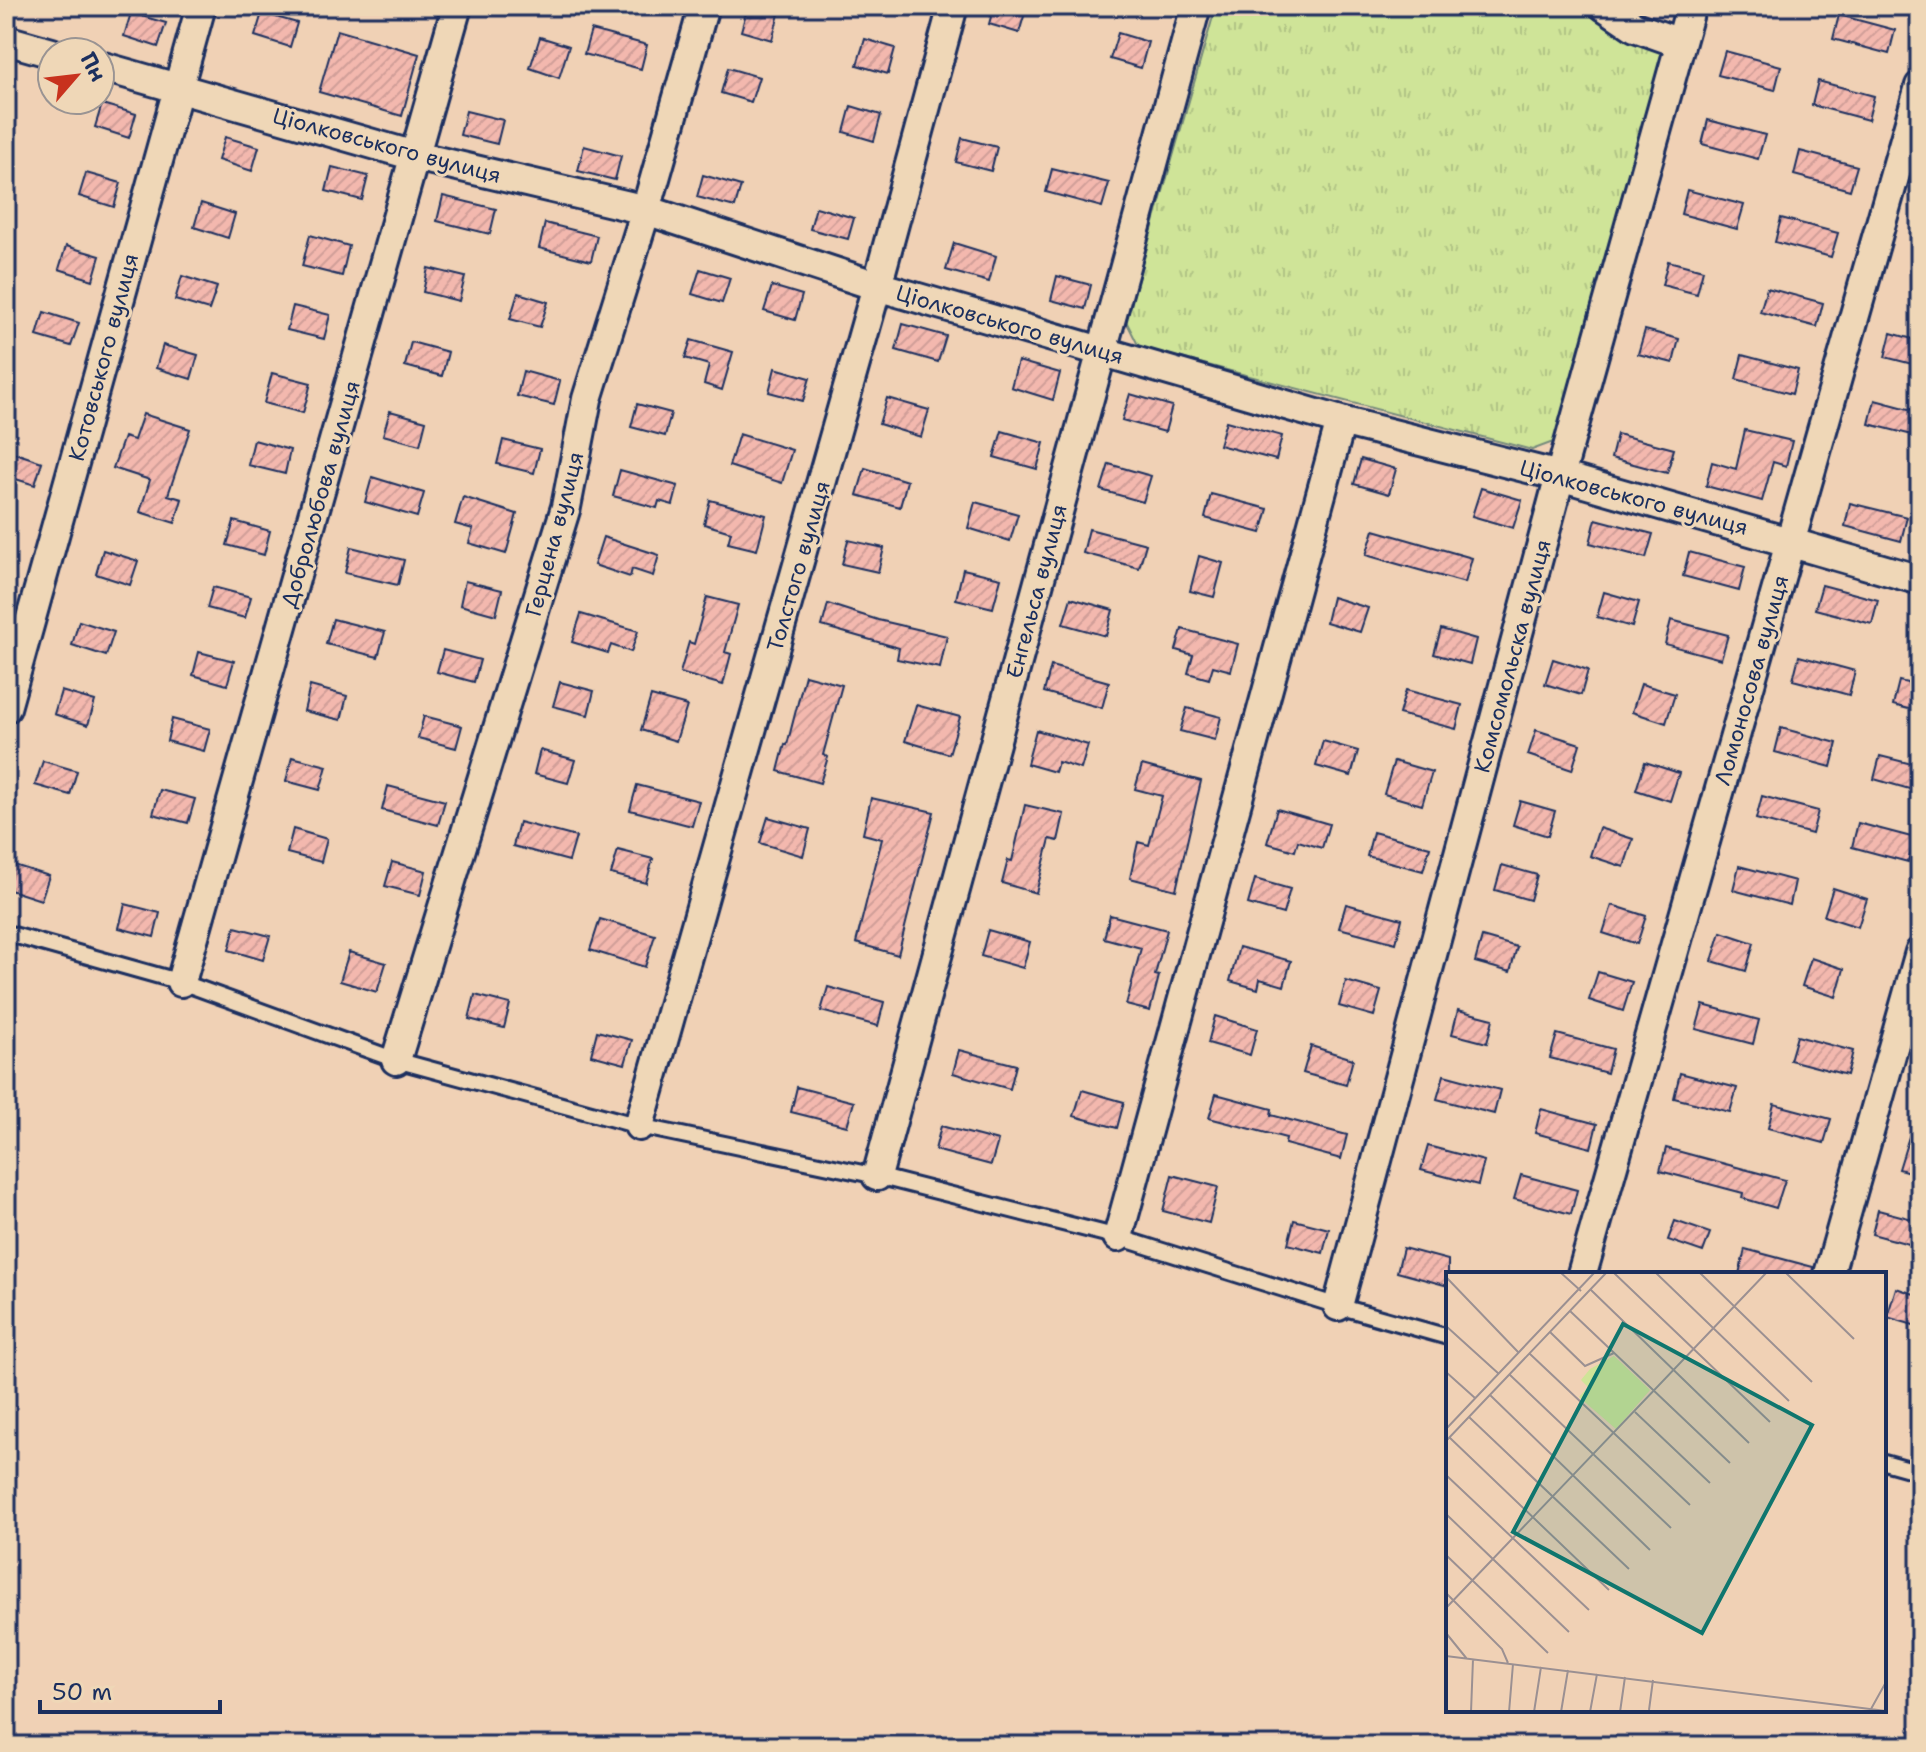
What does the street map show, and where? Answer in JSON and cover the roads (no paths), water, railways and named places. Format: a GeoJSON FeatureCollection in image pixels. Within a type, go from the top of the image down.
{"type":"FeatureCollection","features":[{"type":"Feature","properties":{"kind":"street","name":"Котовського вулиця"},"geometry":{"type":"LineString","coordinates":[[6,708],[201,6]]}},
{"type":"Feature","properties":{"kind":"street","name":"Добролюбова вулиця"},"geometry":{"type":"LineString","coordinates":[[181,982],[457,6]]}},
{"type":"Feature","properties":{"kind":"street","name":"Герцена вулиця"},"geometry":{"type":"LineString","coordinates":[[396,1060],[566,507],[587,399],[646,210],[704,6]]}},
{"type":"Feature","properties":{"kind":"street","name":"Толстого вулиця"},"geometry":{"type":"LineString","coordinates":[[639,1126],[877,286],[953,6]]}},
{"type":"Feature","properties":{"kind":"street","name":"Енгельса вулиця"},"geometry":{"type":"LineString","coordinates":[[877,1176],[1196,6]]}},
{"type":"Feature","properties":{"kind":"street"},"geometry":{"type":"LineString","coordinates":[[1604,6],[1635,27],[1680,43]]}},
{"type":"Feature","properties":{"kind":"street","name":"Комсомольска вулиця"},"geometry":{"type":"LineString","coordinates":[[1338,1306],[1560,476],[1691,6]]}},
{"type":"Feature","properties":{"kind":"street"},"geometry":{"type":"LineString","coordinates":[[6,40],[36,48]]}},
{"type":"Feature","properties":{"kind":"street","name":"Ціолковського вулиця"},"geometry":{"type":"LineString","coordinates":[[116,71],[415,156],[646,210],[877,286],[1341,421],[1560,476],[1920,580]]}},
{"type":"Feature","properties":{"kind":"street","name":"Ломоносова вулиця"},"geometry":{"type":"LineString","coordinates":[[1583,1272],[1920,86]]}},
{"type":"Feature","properties":{"kind":"street"},"geometry":{"type":"LineString","coordinates":[[1118,1237],[1341,421]]}},
{"type":"Feature","properties":{"kind":"street"},"geometry":{"type":"LineString","coordinates":[[1830,1272],[1920,952]]}},
{"type":"Feature","properties":{"kind":"lane"},"geometry":{"type":"LineString","coordinates":[[6,933],[181,982],[396,1060],[639,1126],[877,1176],[1118,1237],[1446,1336]]}},
{"type":"Feature","properties":{"kind":"lane"},"geometry":{"type":"LineString","coordinates":[[1886,1463],[1920,1472]]}}]}
